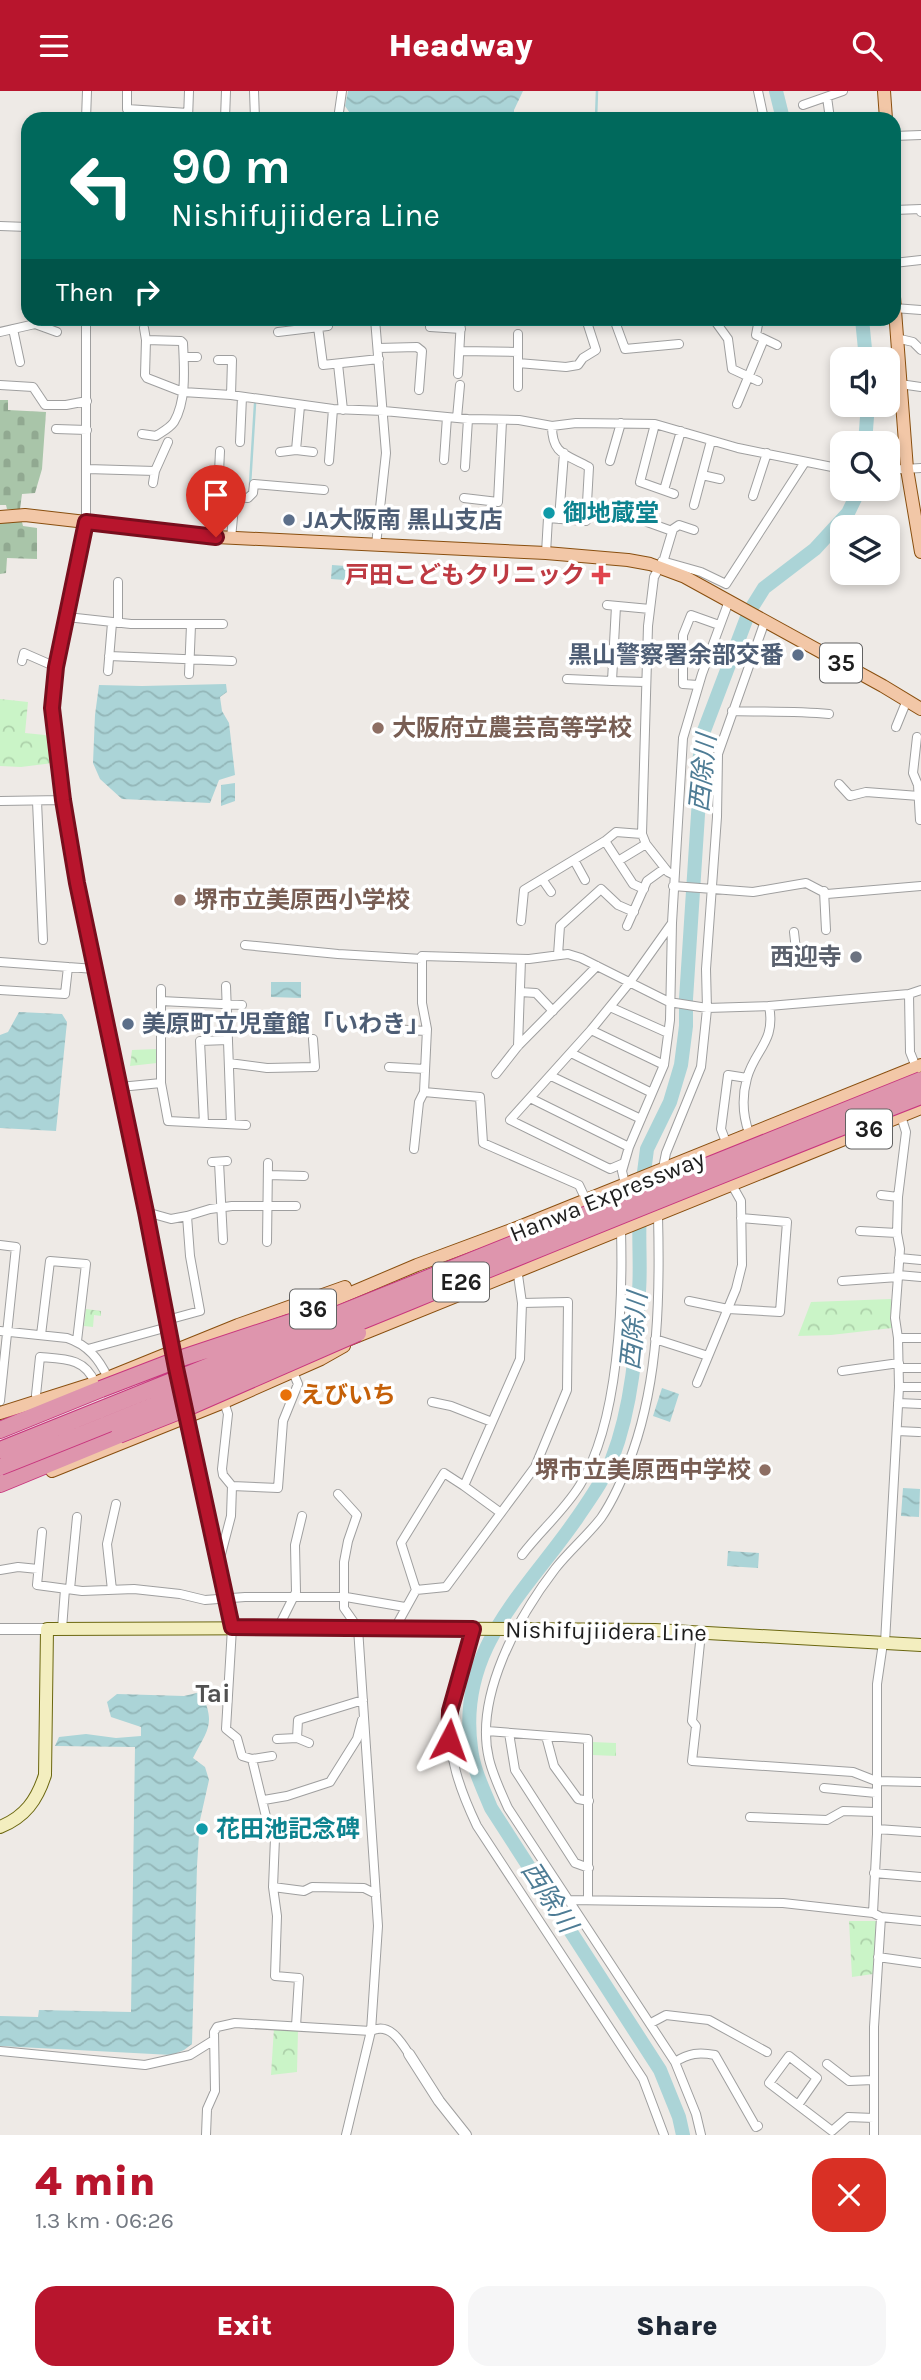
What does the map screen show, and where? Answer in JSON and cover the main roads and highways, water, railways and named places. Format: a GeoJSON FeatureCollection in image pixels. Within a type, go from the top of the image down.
{"type":"FeatureCollection","features":[{"type":"Feature","properties":{"kind":"highway","name":"Hanwa Expressway"},"geometry":{"type":"LineString","coordinates":[[0,1450],[357,1305],[919,1070]]}},
{"type":"Feature","properties":{"kind":"highway","name":"Hanwa Expressway"},"geometry":{"type":"LineString","coordinates":[[0,1467],[448,1287],[712,1177],[921,1096]]}},
{"type":"Feature","properties":{"kind":"highway"},"geometry":{"type":"LineString","coordinates":[[0,1484],[341,1342],[448,1287]]}},
{"type":"Feature","properties":{"kind":"highway"},"geometry":{"type":"LineString","coordinates":[[0,1423],[101,1384],[288,1322],[357,1305]]}},
{"type":"Feature","properties":{"kind":"highway"},"geometry":{"type":"LineString","coordinates":[[0,1430],[101,1384]]}},
{"type":"Feature","properties":{"kind":"main road"},"geometry":{"type":"LineString","coordinates":[[884,91],[886,112]]}},
{"type":"Feature","properties":{"kind":"main road"},"geometry":{"type":"LineString","coordinates":[[896,326],[900,384],[914,469],[921,552]]}},
{"type":"Feature","properties":{"kind":"main road","name":"35"},"geometry":{"type":"LineString","coordinates":[[0,517],[25,515],[216,537],[546,553],[660,564],[921,709]]}},
{"type":"Feature","properties":{"kind":"main road","name":"36"},"geometry":{"type":"LineString","coordinates":[[0,1437],[176,1368],[417,1265],[749,1133],[919,1070]]}},
{"type":"Feature","properties":{"kind":"main road","name":"36"},"geometry":{"type":"LineString","coordinates":[[0,1475],[362,1335],[921,1108]]}},
{"type":"Feature","properties":{"kind":"main road","name":"36"},"geometry":{"type":"LineString","coordinates":[[0,1413],[37,1400],[101,1384],[238,1325],[400,1268],[417,1265]]}},
{"type":"Feature","properties":{"kind":"main road","name":"36"},"geometry":{"type":"LineString","coordinates":[[0,1492],[224,1402],[321,1359],[362,1335]]}},
{"type":"Feature","properties":{"kind":"main road","name":"Nishifujiidera Line"},"geometry":{"type":"LineString","coordinates":[[0,1826],[27,1811],[38,1795],[45,1775],[47,1629],[514,1628],[701,1633],[921,1645]]}},
{"type":"Feature","properties":{"kind":"water"},"geometry":{"type":"Polygon","coordinates":[[[348,91],[523,91],[514,112],[349,112],[345,106],[348,91]]]}},
{"type":"Feature","properties":{"kind":"water"},"geometry":{"type":"Polygon","coordinates":[[[332,565],[360,567],[359,581],[331,579],[332,565]]]}},
{"type":"Feature","properties":{"kind":"water"},"geometry":{"type":"Polygon","coordinates":[[[226,684],[227,692],[220,697],[222,711],[229,723],[235,775],[219,780],[210,803],[122,799],[100,779],[93,763],[99,685],[226,684]]]}},
{"type":"Feature","properties":{"kind":"water"},"geometry":{"type":"Polygon","coordinates":[[[235,783],[235,801],[221,806],[221,785],[235,783]]]}},
{"type":"Feature","properties":{"kind":"water"},"geometry":{"type":"Polygon","coordinates":[[[271,982],[301,982],[301,998],[271,997],[271,982]]]}},
{"type":"Feature","properties":{"kind":"water"},"geometry":{"type":"Polygon","coordinates":[[[19,1012],[62,1014],[67,1022],[56,1131],[0,1128],[0,1035],[8,1032],[19,1012]]]}},
{"type":"Feature","properties":{"kind":"water"},"geometry":{"type":"Polygon","coordinates":[[[662,1388],[679,1394],[670,1422],[653,1416],[662,1388]]]}},
{"type":"Feature","properties":{"kind":"water"},"geometry":{"type":"Polygon","coordinates":[[[903,1488],[920,1489],[919,1517],[901,1516],[903,1488]]]}},
{"type":"Feature","properties":{"kind":"water"},"geometry":{"type":"Polygon","coordinates":[[[728,1551],[759,1553],[758,1568],[727,1566],[728,1551]]]}},
{"type":"Feature","properties":{"kind":"water"},"geometry":{"type":"Polygon","coordinates":[[[201,1692],[209,1719],[203,1740],[193,1758],[205,1767],[209,1780],[200,1820],[197,1866],[192,2044],[172,2055],[0,2046],[0,2016],[38,2017],[39,2010],[131,2012],[135,1747],[55,1746],[59,1737],[86,1734],[116,1738],[141,1736],[141,1727],[111,1717],[107,1702],[117,1694],[184,1696],[201,1692]]]}},
{"type":"Feature","properties":{"kind":"waterway"},"geometry":{"type":"LineString","coordinates":[[596,112],[597,91]]}},
{"type":"Feature","properties":{"kind":"waterway","name":"西除川"},"geometry":{"type":"LineString","coordinates":[[776,91],[781,112]]}},
{"type":"Feature","properties":{"kind":"waterway","name":"西除川"},"geometry":{"type":"LineString","coordinates":[[863,326],[865,347]]}},
{"type":"Feature","properties":{"kind":"waterway"},"geometry":{"type":"LineString","coordinates":[[250,485],[255,404]]}},
{"type":"Feature","properties":{"kind":"waterway","name":"西除川"},"geometry":{"type":"LineString","coordinates":[[866,431],[867,417]]}},
{"type":"Feature","properties":{"kind":"waterway","name":"西除川"},"geometry":{"type":"LineString","coordinates":[[642,1188],[647,1149],[670,1102],[681,1065],[686,1026],[702,736],[749,612],[764,588],[815,549],[848,513],[854,501]]}},
{"type":"Feature","properties":{"kind":"waterway","name":"西除川"},"geometry":{"type":"LineString","coordinates":[[640,1211],[640,1281],[635,1355],[619,1439],[609,1467],[596,1490],[500,1623],[474,1680],[469,1712],[472,1756],[491,1808],[660,2070],[679,2117],[683,2135]]}},
{"type":"Feature","properties":{"kind":"place","name":"御地蔵堂"},"geometry":{"type":"Point","coordinates":[549,513]}},
{"type":"Feature","properties":{"kind":"place","name":"JA大阪南 黒山支店"},"geometry":{"type":"Point","coordinates":[289,520]}},
{"type":"Feature","properties":{"kind":"place","name":"戸田こどもクリニック"},"geometry":{"type":"Point","coordinates":[601,575]}},
{"type":"Feature","properties":{"kind":"place","name":"黒山警察署余部交番"},"geometry":{"type":"Point","coordinates":[798,655]}},
{"type":"Feature","properties":{"kind":"place","name":"大阪府立農芸高等学校"},"geometry":{"type":"Point","coordinates":[378,728]}},
{"type":"Feature","properties":{"kind":"place","name":"堺市立美原西小学校"},"geometry":{"type":"Point","coordinates":[180,900]}},
{"type":"Feature","properties":{"kind":"place","name":"西迎寺"},"geometry":{"type":"Point","coordinates":[856,957]}},
{"type":"Feature","properties":{"kind":"place","name":"美原町立児童館「いわき」"},"geometry":{"type":"Point","coordinates":[128,1024]}},
{"type":"Feature","properties":{"kind":"place","name":"えびいち"},"geometry":{"type":"Point","coordinates":[286,1395]}},
{"type":"Feature","properties":{"kind":"place","name":"堺市立美原西中学校"},"geometry":{"type":"Point","coordinates":[765,1470]}},
{"type":"Feature","properties":{"kind":"place","name":"花田池記念碑"},"geometry":{"type":"Point","coordinates":[202,1829]}},
{"type":"Feature","properties":{"kind":"district","name":"Tai"},"geometry":{"type":"Point","coordinates":[213,1693]}}]}
